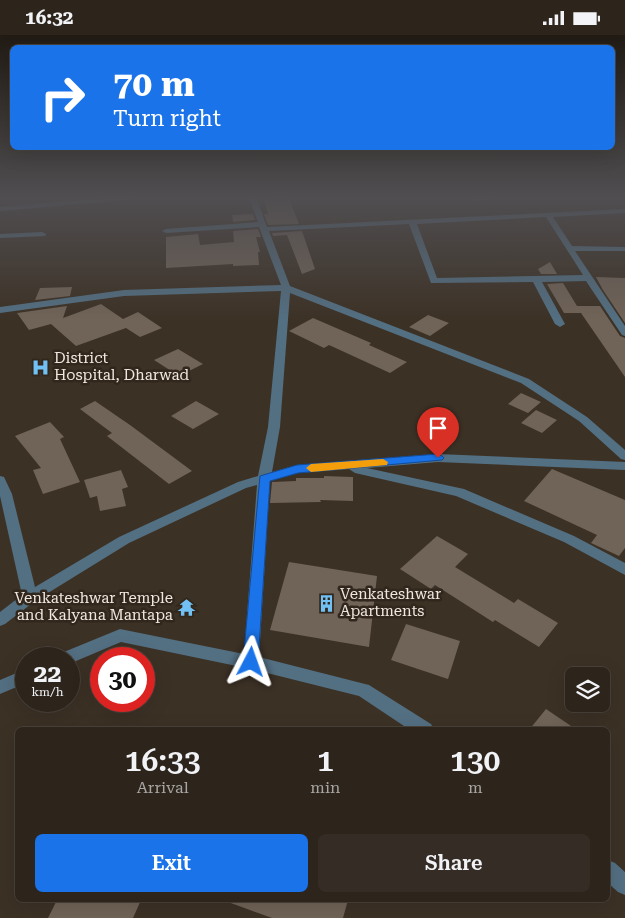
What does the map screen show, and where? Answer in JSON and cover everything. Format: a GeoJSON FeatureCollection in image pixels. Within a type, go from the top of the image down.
{"type":"FeatureCollection","features":[{"type":"Feature","properties":{"kind":"street"},"geometry":{"type":"LineString","coordinates":[[251,662],[264,479],[274,427],[286,288],[268,238]]}},
{"type":"Feature","properties":{"kind":"street"},"geometry":{"type":"LineString","coordinates":[[418,238],[434,281],[589,278]]}},
{"type":"Feature","properties":{"kind":"street"},"geometry":{"type":"LineString","coordinates":[[563,238],[625,333]]}},
{"type":"Feature","properties":{"kind":"street"},"geometry":{"type":"LineString","coordinates":[[570,248],[625,249]]}},
{"type":"Feature","properties":{"kind":"street"},"geometry":{"type":"LineString","coordinates":[[536,279],[560,324]]}},
{"type":"Feature","properties":{"kind":"street"},"geometry":{"type":"LineString","coordinates":[[0,310],[124,293],[286,288],[525,381],[583,419],[625,456]]}},
{"type":"Feature","properties":{"kind":"street"},"geometry":{"type":"LineString","coordinates":[[0,620],[30,597],[124,540],[242,485],[297,469],[438,458],[625,466]]}},
{"type":"Feature","properties":{"kind":"street"},"geometry":{"type":"LineString","coordinates":[[341,466],[459,492],[569,539],[625,570]]}},
{"type":"Feature","properties":{"kind":"street"},"geometry":{"type":"LineString","coordinates":[[0,480],[6,494],[30,597]]}},
{"type":"Feature","properties":{"kind":"street"},"geometry":{"type":"LineString","coordinates":[[80,652],[120,635],[251,662],[363,690],[420,727]]}},
{"type":"Feature","properties":{"kind":"street"},"geometry":{"type":"LineString","coordinates":[[0,687],[15,681]]}},
{"type":"Feature","properties":{"kind":"street"},"geometry":{"type":"LineString","coordinates":[[610,872],[625,885]]}},
{"type":"Feature","properties":{"kind":"building"},"geometry":{"type":"Polygon","coordinates":[[[166,238],[199,238],[200,245],[234,242],[234,238],[256,238],[260,252],[258,252],[259,265],[233,266],[233,264],[166,268],[166,238]]]}},
{"type":"Feature","properties":{"kind":"building"},"geometry":{"type":"Polygon","coordinates":[[[288,238],[304,238],[315,269],[302,274],[288,238]]]}},
{"type":"Feature","properties":{"kind":"building"},"geometry":{"type":"Polygon","coordinates":[[[550,262],[557,274],[541,274],[538,269],[550,262]]]}},
{"type":"Feature","properties":{"kind":"building"},"geometry":{"type":"Polygon","coordinates":[[[596,277],[625,278],[625,323],[603,290],[596,277]]]}},
{"type":"Feature","properties":{"kind":"building"},"geometry":{"type":"Polygon","coordinates":[[[563,283],[577,306],[600,306],[620,336],[625,338],[625,377],[581,313],[564,313],[547,284],[563,283]]]}},
{"type":"Feature","properties":{"kind":"building"},"geometry":{"type":"Polygon","coordinates":[[[72,287],[70,296],[35,300],[40,288],[72,287]]]}},
{"type":"Feature","properties":{"kind":"building"},"geometry":{"type":"Polygon","coordinates":[[[101,304],[123,319],[138,312],[162,328],[140,337],[126,328],[76,346],[51,324],[29,330],[17,313],[67,306],[63,318],[101,304]]]}},
{"type":"Feature","properties":{"kind":"building"},"geometry":{"type":"Polygon","coordinates":[[[428,315],[449,323],[430,336],[409,327],[428,315]]]}},
{"type":"Feature","properties":{"kind":"building"},"geometry":{"type":"Polygon","coordinates":[[[313,318],[371,343],[369,345],[407,362],[390,373],[329,345],[324,348],[289,331],[313,318]]]}},
{"type":"Feature","properties":{"kind":"building"},"geometry":{"type":"Polygon","coordinates":[[[178,349],[203,364],[179,376],[154,360],[178,349]]]}},
{"type":"Feature","properties":{"kind":"building"},"geometry":{"type":"Polygon","coordinates":[[[521,393],[541,402],[528,413],[508,404],[521,393]]]}},
{"type":"Feature","properties":{"kind":"building"},"geometry":{"type":"Polygon","coordinates":[[[95,401],[192,471],[169,484],[107,436],[112,433],[80,409],[95,401]]]}},
{"type":"Feature","properties":{"kind":"building"},"geometry":{"type":"Polygon","coordinates":[[[196,401],[219,414],[193,429],[171,416],[196,401]]]}},
{"type":"Feature","properties":{"kind":"building"},"geometry":{"type":"Polygon","coordinates":[[[536,410],[557,420],[542,433],[521,423],[536,410]]]}},
{"type":"Feature","properties":{"kind":"building"},"geometry":{"type":"Polygon","coordinates":[[[50,422],[64,437],[60,439],[80,482],[43,494],[33,470],[41,468],[15,436],[50,422]]]}},
{"type":"Feature","properties":{"kind":"building"},"geometry":{"type":"Polygon","coordinates":[[[552,469],[625,500],[625,548],[619,556],[591,543],[597,535],[524,501],[552,469]]]}},
{"type":"Feature","properties":{"kind":"building"},"geometry":{"type":"Polygon","coordinates":[[[121,470],[128,487],[122,489],[126,506],[100,511],[97,496],[90,498],[84,480],[121,470]]]}},
{"type":"Feature","properties":{"kind":"building"},"geometry":{"type":"Polygon","coordinates":[[[324,476],[353,477],[353,501],[320,500],[321,502],[270,503],[272,482],[296,481],[296,478],[324,478],[324,476]]]}},
{"type":"Feature","properties":{"kind":"building"},"geometry":{"type":"Polygon","coordinates":[[[437,536],[468,554],[455,567],[514,603],[518,599],[558,623],[539,647],[495,620],[493,622],[435,585],[431,589],[400,569],[437,536]]]}},
{"type":"Feature","properties":{"kind":"building","name":"Venkateshwar Apartments"},"geometry":{"type":"Polygon","coordinates":[[[289,562],[377,576],[369,647],[270,630],[289,562]]]}},
{"type":"Feature","properties":{"kind":"building"},"geometry":{"type":"Polygon","coordinates":[[[406,624],[460,641],[448,679],[391,660],[406,624]]]}},
{"type":"Feature","properties":{"kind":"building"},"geometry":{"type":"Polygon","coordinates":[[[546,709],[573,727],[531,727],[546,709]]]}},
{"type":"Feature","properties":{"kind":"building"},"geometry":{"type":"Polygon","coordinates":[[[56,902],[140,902],[133,918],[48,918],[56,902]]]}},
{"type":"Feature","properties":{"kind":"building"},"geometry":{"type":"Polygon","coordinates":[[[228,902],[347,902],[343,918],[272,918],[228,902]]]}},
{"type":"Feature","properties":{"kind":"slow traffic"},"geometry":{"type":"LineString","coordinates":[[311,468],[383,462]]}},
{"type":"Feature","properties":{"kind":"place","name":"District Hospital, Dharwad"},"geometry":{"type":"Point","coordinates":[40,367]}},
{"type":"Feature","properties":{"kind":"place","name":"Venkateshwar Apartments"},"geometry":{"type":"Point","coordinates":[326,603]}},
{"type":"Feature","properties":{"kind":"place","name":"Venkateshwar Temple and Kalyana Mantapa"},"geometry":{"type":"Point","coordinates":[187,607]}},
{"type":"Feature","properties":{"kind":"route"},"geometry":{"type":"LineString","coordinates":[[251,662],[264,479],[297,469],[438,458]]}}]}
